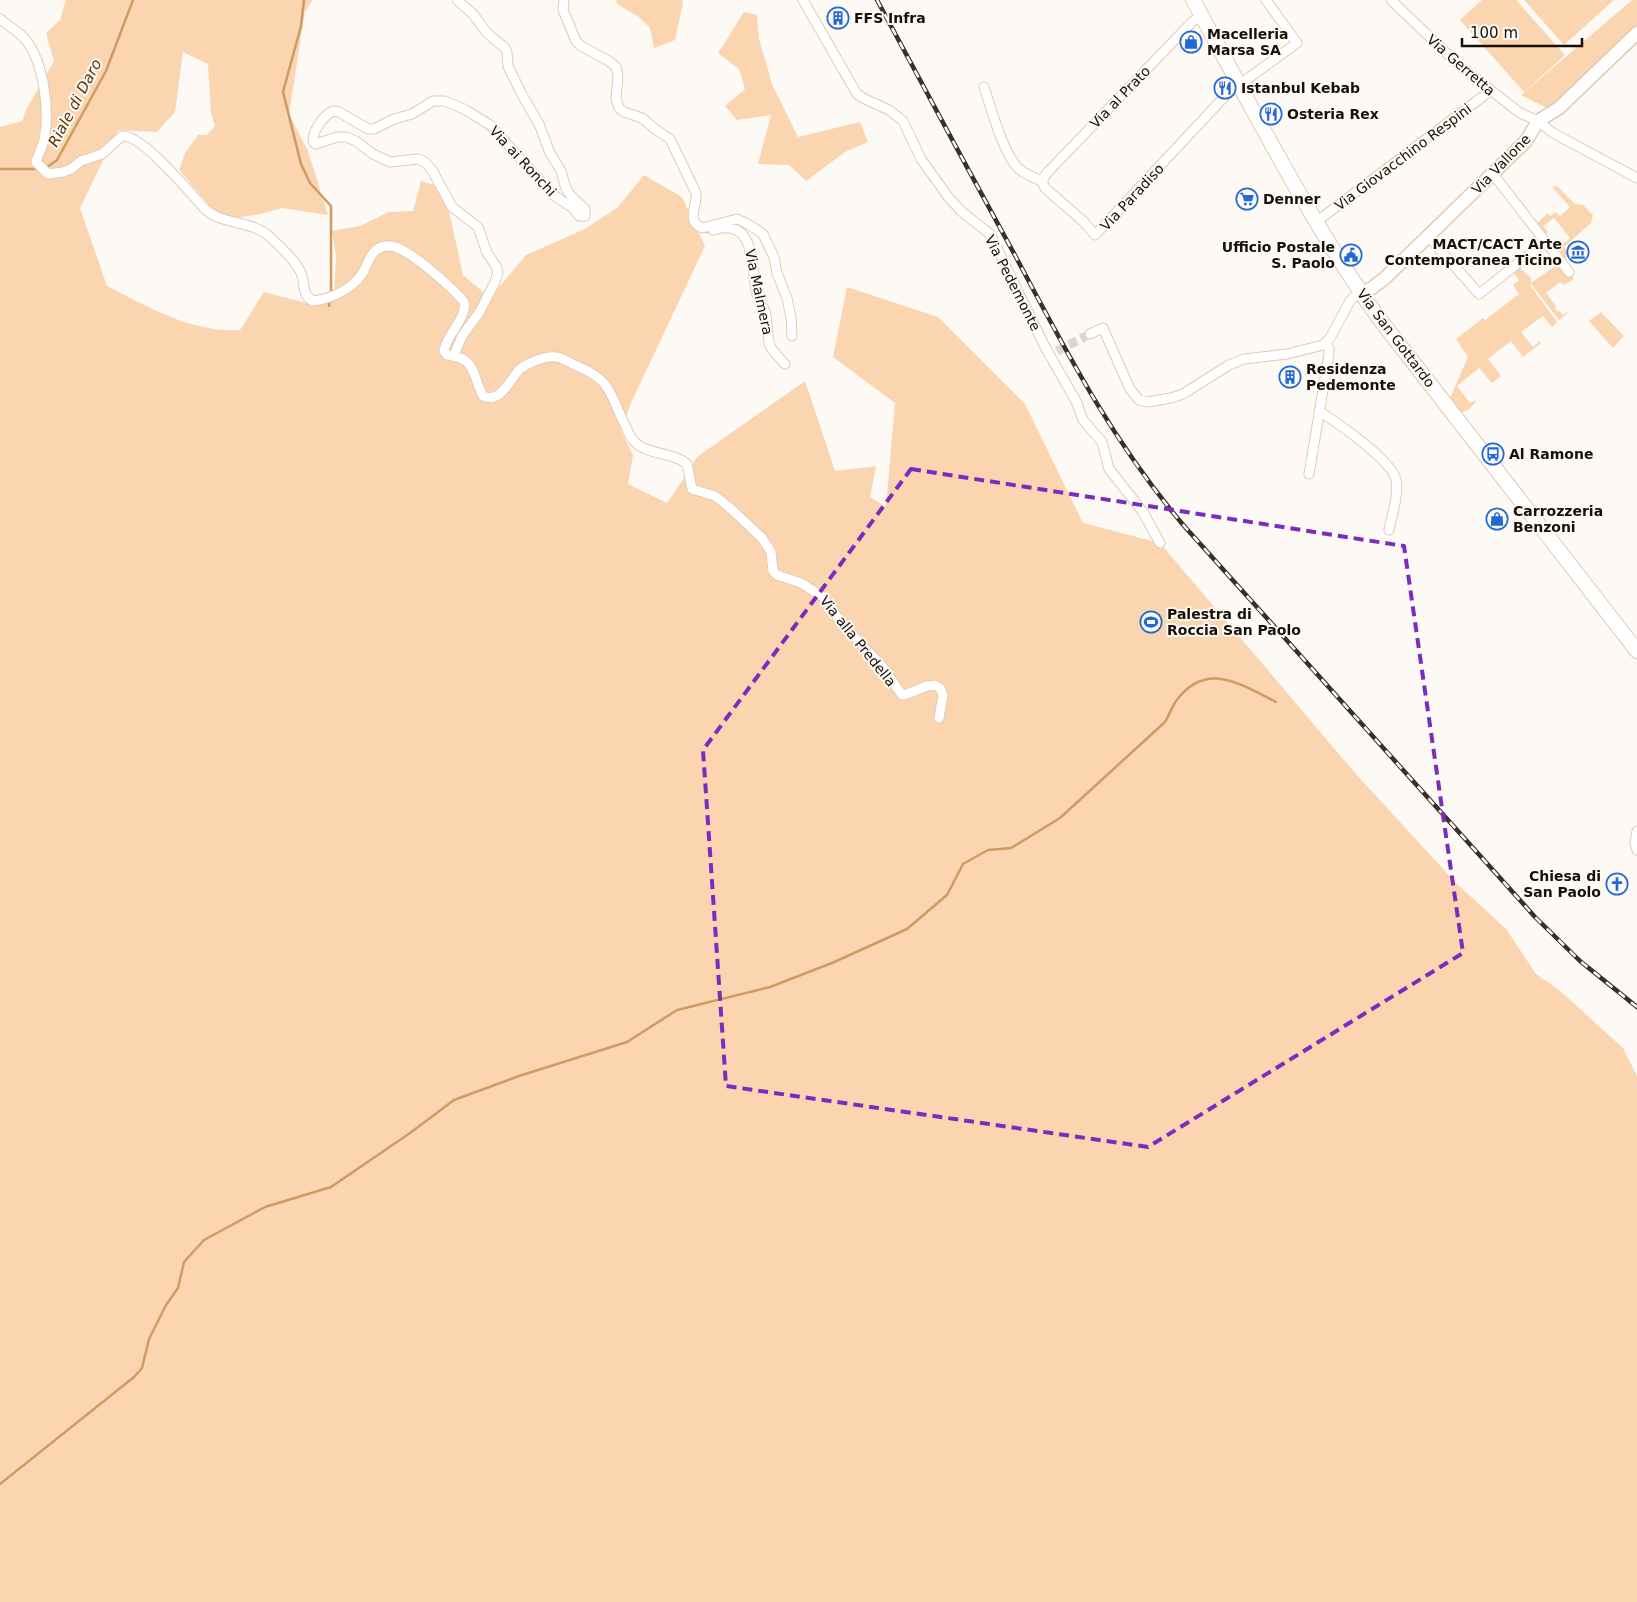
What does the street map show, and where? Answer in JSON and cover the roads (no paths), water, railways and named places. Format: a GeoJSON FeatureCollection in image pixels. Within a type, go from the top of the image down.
{"type":"FeatureCollection","features":[{"type":"Feature","properties":{"kind":"main road","name":"Via San Gottardo"},"geometry":{"type":"LineString","coordinates":[[1193,0],[1316,222],[1361,293],[1561,555],[1637,651]]}},
{"type":"Feature","properties":{"kind":"street","name":"Via ai Ronchi"},"geometry":{"type":"LineString","coordinates":[[454,355],[462,336],[479,313],[498,272],[487,252],[478,227],[452,207],[432,170],[425,162],[414,160],[390,162],[351,139],[341,137],[316,144],[313,138],[327,115],[333,111],[339,112],[368,129],[374,130],[394,119],[412,114],[433,100],[445,101],[466,110],[490,125],[553,195],[572,208],[579,216],[585,216],[585,209],[566,189],[561,171],[550,153],[539,124],[508,66],[505,48],[487,33],[473,14],[457,0]]}},
{"type":"Feature","properties":{"kind":"street"},"geometry":{"type":"LineString","coordinates":[[564,0],[563,10],[576,41],[609,60],[616,67],[618,80],[616,99],[619,108],[624,112],[642,118],[673,142],[696,193],[692,215],[695,223],[700,227]]}},
{"type":"Feature","properties":{"kind":"street","name":"Via Pedemonte"},"geometry":{"type":"LineString","coordinates":[[803,0],[857,94],[889,110],[903,122],[921,159],[949,198],[961,211],[990,234],[1040,336],[1054,353],[1083,420],[1102,442],[1109,469],[1143,512],[1160,542]]}},
{"type":"Feature","properties":{"kind":"street","name":"Via Paradiso"},"geometry":{"type":"LineString","coordinates":[[984,87],[996,123],[1013,162],[1023,172],[1042,181],[1049,192],[1084,222],[1095,235],[1228,93],[1297,43],[1266,0]]}},
{"type":"Feature","properties":{"kind":"street","name":"Via Gerretta"},"geometry":{"type":"LineString","coordinates":[[1391,0],[1460,65],[1520,114],[1538,121],[1553,133],[1634,175]]}},
{"type":"Feature","properties":{"kind":"street","name":"Via al Prato"},"geometry":{"type":"LineString","coordinates":[[1042,181],[1047,173],[1201,15]]}},
{"type":"Feature","properties":{"kind":"street"},"geometry":{"type":"LineString","coordinates":[[0,19],[25,39],[31,48],[39,70],[46,105],[44,139],[37,163],[46,173],[52,175],[71,169],[82,161],[102,154],[122,136],[130,137],[165,165],[208,212],[228,221],[259,228],[271,237],[297,266],[302,277],[306,295],[313,301],[339,293],[350,286],[362,274],[372,255],[379,249],[388,246],[399,248],[431,272],[464,302],[465,308],[463,313],[444,348],[445,353],[450,356],[454,355]]}},
{"type":"Feature","properties":{"kind":"street","name":"Via Vallone"},"geometry":{"type":"LineString","coordinates":[[1361,293],[1372,288],[1384,278],[1526,141],[1538,121],[1560,108],[1637,33]]}},
{"type":"Feature","properties":{"kind":"street","name":"Via Giovacchino Respini"},"geometry":{"type":"LineString","coordinates":[[1316,222],[1490,91]]}},
{"type":"Feature","properties":{"kind":"street"},"geometry":{"type":"LineString","coordinates":[[1493,174],[1569,272]]}},
{"type":"Feature","properties":{"kind":"street","name":"Via Malmera"},"geometry":{"type":"LineString","coordinates":[[700,227],[737,219],[763,234],[774,258],[777,273],[787,298],[792,336]]}},
{"type":"Feature","properties":{"kind":"street","name":"Via Malmera"},"geometry":{"type":"LineString","coordinates":[[700,227],[706,232],[728,227],[736,230],[749,242],[756,290],[769,328],[770,346],[785,364]]}},
{"type":"Feature","properties":{"kind":"street"},"geometry":{"type":"LineString","coordinates":[[1428,236],[1479,294],[1545,242]]}},
{"type":"Feature","properties":{"kind":"street"},"geometry":{"type":"LineString","coordinates":[[1090,334],[1103,328],[1130,389],[1139,400],[1148,402],[1183,394],[1229,365],[1244,359],[1300,352],[1326,343],[1350,301],[1354,296],[1361,293]]}},
{"type":"Feature","properties":{"kind":"street"},"geometry":{"type":"LineString","coordinates":[[1309,474],[1329,354],[1326,343]]}},
{"type":"Feature","properties":{"kind":"street","name":"Via alla Predella"},"geometry":{"type":"LineString","coordinates":[[454,355],[462,358],[469,364],[477,376],[482,394],[488,398],[499,394],[524,367],[551,356],[564,359],[600,378],[614,398],[622,419],[635,442],[640,446],[687,464],[692,490],[715,496],[762,538],[769,548],[774,571],[777,575],[801,583],[823,597],[840,623],[881,664],[902,695],[932,685],[940,688],[943,695],[939,718]]}},
{"type":"Feature","properties":{"kind":"street"},"geometry":{"type":"LineString","coordinates":[[1319,412],[1376,453],[1393,471],[1397,484],[1389,530]]}},
{"type":"Feature","properties":{"kind":"street"},"geometry":{"type":"LineString","coordinates":[[1637,831],[1635,843],[1637,850]]}},
{"type":"Feature","properties":{"kind":"waterway","name":"Riale di Daro"},"geometry":{"type":"LineString","coordinates":[[46,168],[57,160],[106,71],[133,0]]}},
{"type":"Feature","properties":{"kind":"waterway"},"geometry":{"type":"LineString","coordinates":[[304,0],[301,26],[283,92],[301,164],[310,183],[331,206],[331,293]]}},
{"type":"Feature","properties":{"kind":"waterway","name":"Riale di Daro"},"geometry":{"type":"LineString","coordinates":[[0,169],[38,169]]}},
{"type":"Feature","properties":{"kind":"waterway"},"geometry":{"type":"LineString","coordinates":[[329,306],[330,299]]}},
{"type":"Feature","properties":{"kind":"waterway"},"geometry":{"type":"LineString","coordinates":[[0,1484],[134,1377],[142,1368],[149,1339],[166,1305],[178,1288],[184,1262],[204,1240],[265,1207],[331,1187],[410,1133],[454,1100],[519,1076],[627,1042],[677,1010],[770,987],[832,963],[907,929],[947,895],[963,864],[988,850],[1011,848],[1060,818],[1165,722],[1176,701],[1187,689],[1199,681],[1224,679],[1249,688],[1276,702]]}},
{"type":"Feature","properties":{"kind":"tunnel"},"geometry":{"type":"LineString","coordinates":[[1057,351],[1090,334]]}},
{"type":"Feature","properties":{"kind":"railway"},"geometry":{"type":"LineString","coordinates":[[877,0],[1074,364],[1114,431],[1159,496],[1535,917],[1580,961],[1637,1007]]}},
{"type":"Feature","properties":{"kind":"place","name":"FFS Infra"},"geometry":{"type":"Point","coordinates":[838,18]}},
{"type":"Feature","properties":{"kind":"place","name":"Macelleria Marsa SA"},"geometry":{"type":"Point","coordinates":[1191,42]}},
{"type":"Feature","properties":{"kind":"place","name":"Istanbul Kebab"},"geometry":{"type":"Point","coordinates":[1225,88]}},
{"type":"Feature","properties":{"kind":"place","name":"Osteria Rex"},"geometry":{"type":"Point","coordinates":[1271,114]}},
{"type":"Feature","properties":{"kind":"place","name":"Denner"},"geometry":{"type":"Point","coordinates":[1247,199]}},
{"type":"Feature","properties":{"kind":"place","name":"MACT/CACT Arte Contemporanea Ticino"},"geometry":{"type":"Point","coordinates":[1578,252]}},
{"type":"Feature","properties":{"kind":"place","name":"Ufficio Postale S. Paolo"},"geometry":{"type":"Point","coordinates":[1351,255]}},
{"type":"Feature","properties":{"kind":"place","name":"Residenza Pedemonte"},"geometry":{"type":"Point","coordinates":[1290,377]}},
{"type":"Feature","properties":{"kind":"place","name":"Al Ramone"},"geometry":{"type":"Point","coordinates":[1493,454]}},
{"type":"Feature","properties":{"kind":"place","name":"Carrozzeria Benzoni"},"geometry":{"type":"Point","coordinates":[1497,519]}},
{"type":"Feature","properties":{"kind":"place","name":"Palestra di Roccia San Paolo"},"geometry":{"type":"Point","coordinates":[1151,622]}},
{"type":"Feature","properties":{"kind":"place","name":"Chiesa di San Paolo"},"geometry":{"type":"Point","coordinates":[1617,884]}}]}
